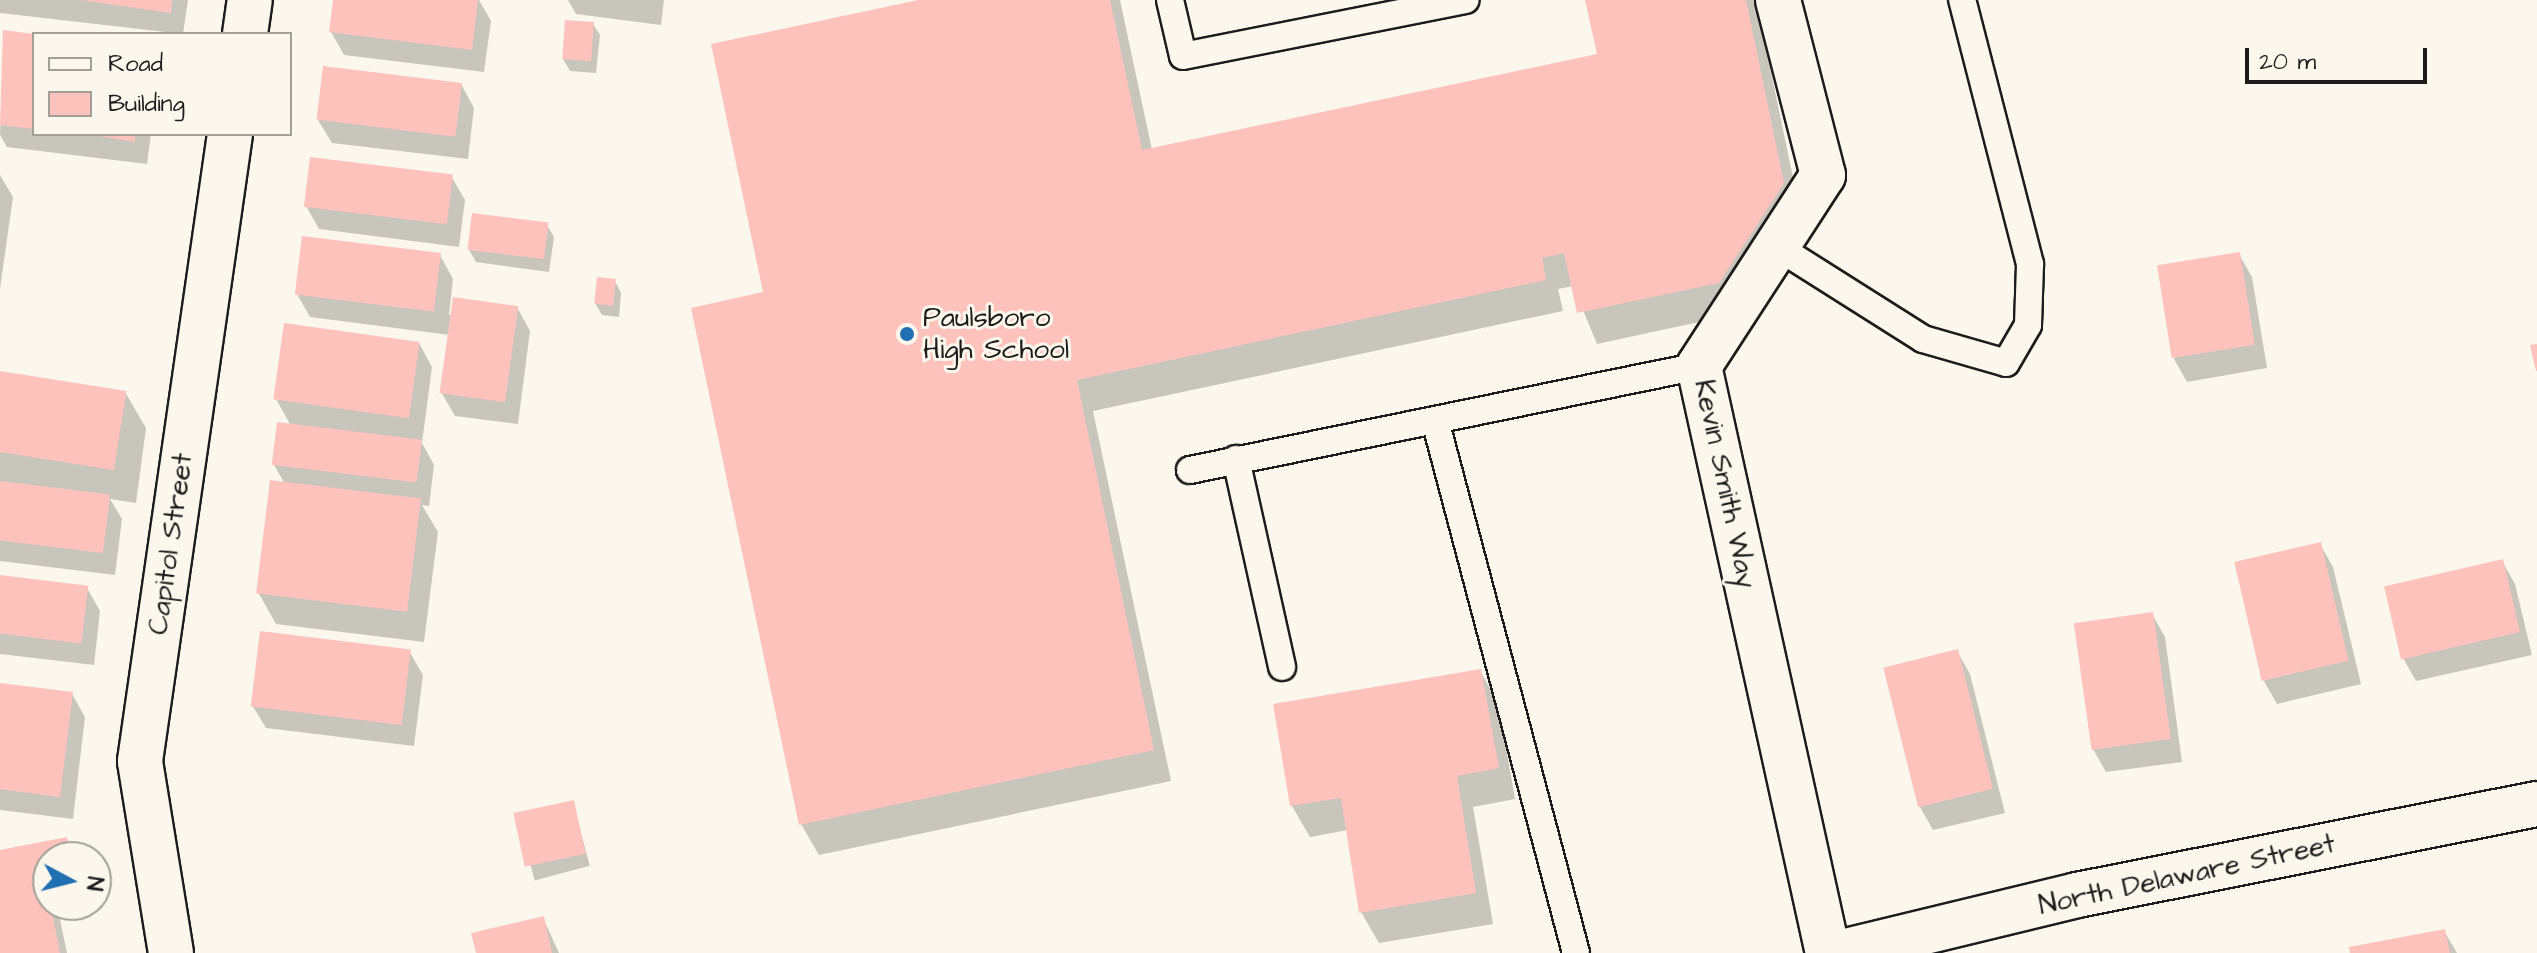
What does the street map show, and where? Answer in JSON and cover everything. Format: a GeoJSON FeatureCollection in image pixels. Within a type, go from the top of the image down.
{"type":"FeatureCollection","features":[{"type":"Feature","properties":{"kind":"street"},"geometry":{"type":"LineString","coordinates":[[245,32],[250,0]]}},
{"type":"Feature","properties":{"kind":"street","name":"Kevin Smith Way"},"geometry":{"type":"LineString","coordinates":[[1778,0],[1823,175],[1699,366],[1828,953]]}},
{"type":"Feature","properties":{"kind":"street","name":"Capitol Street"},"geometry":{"type":"LineString","coordinates":[[171,953],[140,761],[230,136]]}},
{"type":"Feature","properties":{"kind":"street","name":"North Delaware Street"},"geometry":{"type":"LineString","coordinates":[[1838,953],[2077,895],[2537,804]]}},
{"type":"Feature","properties":{"kind":"lane"},"geometry":{"type":"LineString","coordinates":[[1170,0],[1183,56],[1362,11],[1466,0]]}},
{"type":"Feature","properties":{"kind":"lane"},"geometry":{"type":"LineString","coordinates":[[1776,246],[1923,339],[2006,363],[2028,325],[2030,264],[1962,0]]}},
{"type":"Feature","properties":{"kind":"lane"},"geometry":{"type":"LineString","coordinates":[[1190,470],[1699,366]]}},
{"type":"Feature","properties":{"kind":"lane"},"geometry":{"type":"LineString","coordinates":[[1435,420],[1576,953]]}},
{"type":"Feature","properties":{"kind":"lane"},"geometry":{"type":"LineString","coordinates":[[1236,459],[1282,667]]}},
{"type":"Feature","properties":{"kind":"building"},"geometry":{"type":"Polygon","coordinates":[[[81,0],[172,0],[171,13],[81,0]]]}},
{"type":"Feature","properties":{"kind":"building"},"geometry":{"type":"Polygon","coordinates":[[[333,0],[478,0],[472,50],[329,32],[333,0]]]}},
{"type":"Feature","properties":{"kind":"building"},"geometry":{"type":"Polygon","coordinates":[[[918,0],[1110,0],[1142,150],[1597,54],[1585,0],[1746,0],[1784,183],[1719,283],[1577,313],[1564,253],[1542,258],[1546,280],[1077,380],[1154,750],[799,825],[691,308],[763,292],[711,44],[918,0]]]}},
{"type":"Feature","properties":{"kind":"building"},"geometry":{"type":"Polygon","coordinates":[[[565,20],[594,22],[591,61],[562,59],[565,20]]]}},
{"type":"Feature","properties":{"kind":"building"},"geometry":{"type":"Polygon","coordinates":[[[3,30],[32,34],[32,129],[0,125],[3,30]]]}},
{"type":"Feature","properties":{"kind":"building"},"geometry":{"type":"Polygon","coordinates":[[[323,66],[462,83],[455,137],[316,120],[323,66]]]}},
{"type":"Feature","properties":{"kind":"building"},"geometry":{"type":"Polygon","coordinates":[[[99,136],[135,136],[135,142],[99,136]]]}},
{"type":"Feature","properties":{"kind":"building"},"geometry":{"type":"Polygon","coordinates":[[[310,157],[453,175],[447,224],[304,207],[310,157]]]}},
{"type":"Feature","properties":{"kind":"building"},"geometry":{"type":"Polygon","coordinates":[[[472,213],[548,222],[544,259],[467,250],[472,213]]]}},
{"type":"Feature","properties":{"kind":"building"},"geometry":{"type":"Polygon","coordinates":[[[302,236],[441,253],[434,312],[295,295],[302,236]]]}},
{"type":"Feature","properties":{"kind":"building"},"geometry":{"type":"Polygon","coordinates":[[[2240,252],[2255,345],[2172,358],[2157,265],[2240,252]]]}},
{"type":"Feature","properties":{"kind":"building"},"geometry":{"type":"Polygon","coordinates":[[[597,277],[616,279],[613,306],[594,304],[597,277]]]}},
{"type":"Feature","properties":{"kind":"building"},"geometry":{"type":"Polygon","coordinates":[[[453,297],[518,306],[505,402],[440,393],[453,297]]]}},
{"type":"Feature","properties":{"kind":"building"},"geometry":{"type":"Polygon","coordinates":[[[284,323],[420,342],[409,418],[273,399],[284,323]]]}},
{"type":"Feature","properties":{"kind":"building"},"geometry":{"type":"Polygon","coordinates":[[[2537,344],[2537,371],[2536,371],[2530,345],[2537,344]]]}},
{"type":"Feature","properties":{"kind":"building"},"geometry":{"type":"Polygon","coordinates":[[[0,371],[126,391],[114,470],[0,452],[0,371]]]}},
{"type":"Feature","properties":{"kind":"building"},"geometry":{"type":"Polygon","coordinates":[[[277,422],[422,440],[417,482],[272,465],[277,422]]]}},
{"type":"Feature","properties":{"kind":"building"},"geometry":{"type":"Polygon","coordinates":[[[270,480],[421,499],[407,612],[256,593],[270,480]]]}},
{"type":"Feature","properties":{"kind":"building"},"geometry":{"type":"Polygon","coordinates":[[[0,481],[110,495],[103,553],[0,540],[0,481]]]}},
{"type":"Feature","properties":{"kind":"building"},"geometry":{"type":"Polygon","coordinates":[[[2321,542],[2348,661],[2262,681],[2234,562],[2321,542]]]}},
{"type":"Feature","properties":{"kind":"building"},"geometry":{"type":"Polygon","coordinates":[[[2503,559],[2520,632],[2401,660],[2384,586],[2503,559]]]}},
{"type":"Feature","properties":{"kind":"building"},"geometry":{"type":"Polygon","coordinates":[[[0,575],[88,586],[81,643],[0,633],[0,575]]]}},
{"type":"Feature","properties":{"kind":"building"},"geometry":{"type":"Polygon","coordinates":[[[2153,612],[2171,739],[2092,750],[2074,623],[2153,612]]]}},
{"type":"Feature","properties":{"kind":"building"},"geometry":{"type":"Polygon","coordinates":[[[260,631],[411,650],[402,725],[251,706],[260,631]]]}},
{"type":"Feature","properties":{"kind":"building"},"geometry":{"type":"Polygon","coordinates":[[[1958,649],[1993,789],[1918,807],[1883,668],[1958,649]]]}},
{"type":"Feature","properties":{"kind":"building"},"geometry":{"type":"Polygon","coordinates":[[[1481,669],[1499,768],[1457,776],[1476,893],[1359,913],[1341,798],[1290,806],[1273,704],[1481,669]]]}},
{"type":"Feature","properties":{"kind":"building"},"geometry":{"type":"Polygon","coordinates":[[[0,683],[73,692],[60,797],[0,789],[0,683]]]}},
{"type":"Feature","properties":{"kind":"building"},"geometry":{"type":"Polygon","coordinates":[[[574,800],[585,854],[525,867],[513,813],[574,800]]]}},
{"type":"Feature","properties":{"kind":"building"},"geometry":{"type":"Polygon","coordinates":[[[67,837],[68,841],[46,841],[67,837]]]}},
{"type":"Feature","properties":{"kind":"building"},"geometry":{"type":"Polygon","coordinates":[[[32,844],[32,921],[54,921],[60,953],[0,953],[0,850],[32,844]]]}},
{"type":"Feature","properties":{"kind":"building"},"geometry":{"type":"Polygon","coordinates":[[[544,916],[552,953],[476,953],[471,933],[544,916]]]}},
{"type":"Feature","properties":{"kind":"building"},"geometry":{"type":"Polygon","coordinates":[[[2445,929],[2450,953],[2350,953],[2349,947],[2445,929]]]}},
{"type":"Feature","properties":{"kind":"place","name":"Paulsboro High School"},"geometry":{"type":"Point","coordinates":[907,334]}}]}
